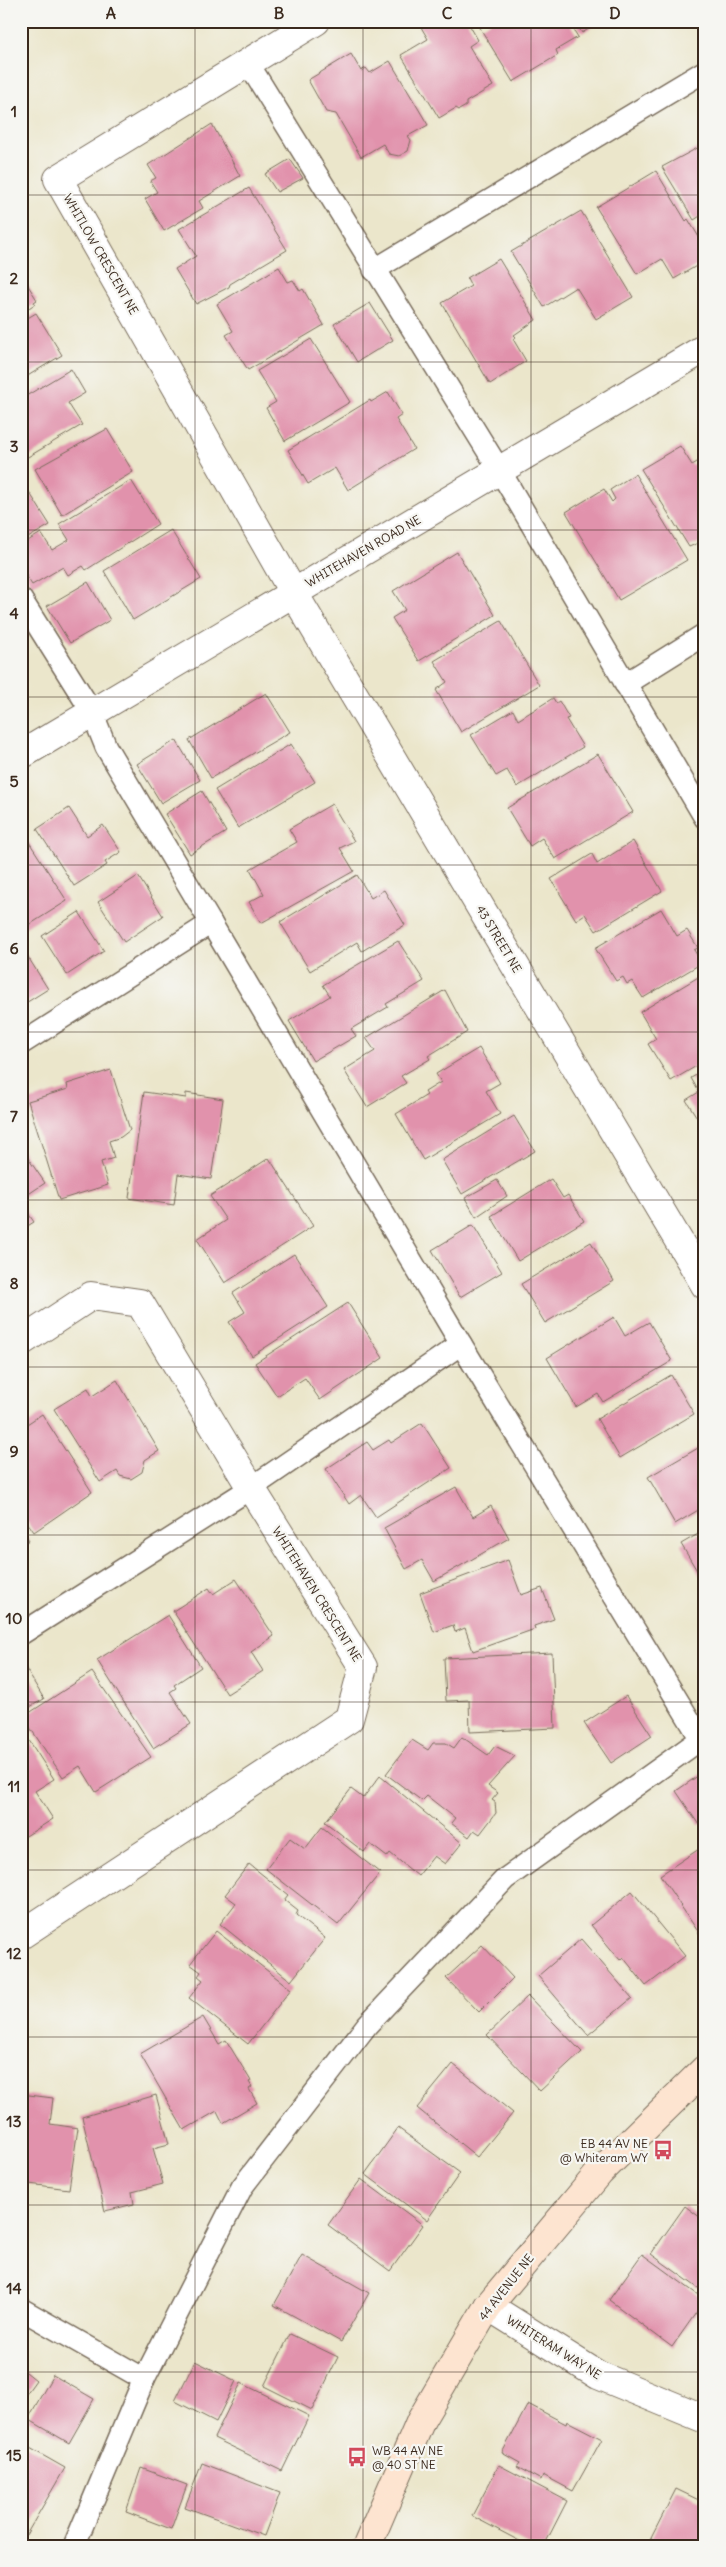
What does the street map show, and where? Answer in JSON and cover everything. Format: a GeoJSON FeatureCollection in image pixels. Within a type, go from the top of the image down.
{"type":"FeatureCollection","features":[{"type":"Feature","properties":{"kind":"street","name":"WHITLOW CRESCENT NE"},"geometry":{"type":"LineString","coordinates":[[293,592],[58,179],[316,21]]}},
{"type":"Feature","properties":{"kind":"street","name":"WHITEHAVEN ROAD NE"},"geometry":{"type":"LineString","coordinates":[[21,755],[705,348]]}},
{"type":"Feature","properties":{"kind":"street","name":"43 STREET NE"},"geometry":{"type":"LineString","coordinates":[[293,592],[705,1285]]}},
{"type":"Feature","properties":{"kind":"street","name":"WHITEHAVEN CRESCENT NE"},"geometry":{"type":"LineString","coordinates":[[21,1342],[91,1296],[140,1303],[251,1488],[363,1667],[349,1719],[21,1935]]}},
{"type":"Feature","properties":{"kind":"street","name":"44 AVENUE NE"},"geometry":{"type":"LineString","coordinates":[[367,2546],[421,2420],[488,2306],[600,2172],[705,2069]]}},
{"type":"Feature","properties":{"kind":"street","name":"WHITERAM WAY NE"},"geometry":{"type":"LineString","coordinates":[[488,2306],[598,2375],[705,2419]]}},
{"type":"Feature","properties":{"kind":"lane"},"geometry":{"type":"LineString","coordinates":[[248,63],[374,270],[500,471],[705,818]]}},
{"type":"Feature","properties":{"kind":"lane"},"geometry":{"type":"LineString","coordinates":[[374,270],[705,71]]}},
{"type":"Feature","properties":{"kind":"lane"},"geometry":{"type":"LineString","coordinates":[[21,599],[92,712],[106,747],[461,1344],[703,1738],[504,1878],[368,2025],[242,2187],[144,2379],[74,2546]]}},
{"type":"Feature","properties":{"kind":"lane"},"geometry":{"type":"LineString","coordinates":[[625,684],[705,634]]}},
{"type":"Feature","properties":{"kind":"lane"},"geometry":{"type":"LineString","coordinates":[[21,1044],[211,923]]}},
{"type":"Feature","properties":{"kind":"lane"},"geometry":{"type":"LineString","coordinates":[[21,1634],[251,1488],[461,1344]]}},
{"type":"Feature","properties":{"kind":"lane"},"geometry":{"type":"LineString","coordinates":[[21,2309],[144,2379]]}},
{"type":"Feature","properties":{"kind":"building"},"geometry":{"type":"Polygon","coordinates":[[[467,21],[478,40],[469,46],[493,86],[466,102],[466,106],[459,110],[456,108],[439,118],[401,55],[428,39],[418,22],[467,21]]]}},
{"type":"Feature","properties":{"kind":"building"},"geometry":{"type":"Polygon","coordinates":[[[491,21],[568,21],[578,37],[556,50],[558,55],[513,82],[480,28],[491,21]]]}},
{"type":"Feature","properties":{"kind":"building"},"geometry":{"type":"Polygon","coordinates":[[[575,21],[602,21],[582,33],[575,21]]]}},
{"type":"Feature","properties":{"kind":"building"},"geometry":{"type":"Polygon","coordinates":[[[351,54],[361,71],[366,68],[370,73],[390,61],[428,125],[408,136],[411,140],[408,151],[399,156],[389,154],[383,144],[361,157],[336,114],[326,112],[308,80],[351,54]]]}},
{"type":"Feature","properties":{"kind":"building"},"geometry":{"type":"Polygon","coordinates":[[[212,124],[240,176],[199,201],[203,208],[164,231],[145,199],[157,192],[150,181],[156,178],[148,165],[212,124]]]}},
{"type":"Feature","properties":{"kind":"building"},"geometry":{"type":"Polygon","coordinates":[[[705,144],[705,213],[694,220],[662,167],[705,144]]]}},
{"type":"Feature","properties":{"kind":"building"},"geometry":{"type":"Polygon","coordinates":[[[290,159],[303,178],[277,192],[265,174],[290,159]]]}},
{"type":"Feature","properties":{"kind":"building"},"geometry":{"type":"Polygon","coordinates":[[[656,171],[686,221],[688,219],[705,247],[705,261],[674,279],[662,259],[637,274],[596,207],[656,171]]]}},
{"type":"Feature","properties":{"kind":"building"},"geometry":{"type":"Polygon","coordinates":[[[249,188],[287,250],[230,284],[229,287],[196,304],[175,269],[196,256],[179,229],[249,188]]]}},
{"type":"Feature","properties":{"kind":"building"},"geometry":{"type":"Polygon","coordinates":[[[581,211],[633,297],[596,319],[576,287],[544,307],[511,252],[581,211]]]}},
{"type":"Feature","properties":{"kind":"building"},"geometry":{"type":"Polygon","coordinates":[[[499,259],[536,320],[514,335],[516,337],[513,339],[526,361],[490,384],[442,303],[471,286],[467,278],[499,259]]]}},
{"type":"Feature","properties":{"kind":"building"},"geometry":{"type":"Polygon","coordinates":[[[279,267],[288,282],[293,280],[300,291],[303,289],[324,325],[248,370],[226,335],[233,331],[217,304],[279,267]]]}},
{"type":"Feature","properties":{"kind":"building"},"geometry":{"type":"Polygon","coordinates":[[[24,279],[37,300],[34,302],[35,304],[21,313],[21,280],[24,279]]]}},
{"type":"Feature","properties":{"kind":"building"},"geometry":{"type":"Polygon","coordinates":[[[370,303],[393,340],[357,362],[334,324],[370,303]]]}},
{"type":"Feature","properties":{"kind":"building"},"geometry":{"type":"Polygon","coordinates":[[[36,313],[62,355],[21,380],[21,322],[36,313]]]}},
{"type":"Feature","properties":{"kind":"building"},"geometry":{"type":"Polygon","coordinates":[[[311,339],[350,402],[285,441],[266,408],[276,402],[257,371],[311,339]]]}},
{"type":"Feature","properties":{"kind":"building"},"geometry":{"type":"Polygon","coordinates":[[[71,369],[85,393],[68,403],[82,425],[21,461],[21,399],[71,369]]]}},
{"type":"Feature","properties":{"kind":"building"},"geometry":{"type":"Polygon","coordinates":[[[388,392],[402,415],[396,419],[414,449],[348,490],[335,468],[308,484],[288,450],[370,400],[371,402],[388,392]]]}},
{"type":"Feature","properties":{"kind":"building"},"geometry":{"type":"Polygon","coordinates":[[[107,429],[133,472],[62,515],[35,469],[107,429]]]}},
{"type":"Feature","properties":{"kind":"building"},"geometry":{"type":"Polygon","coordinates":[[[680,446],[692,465],[704,458],[705,460],[705,540],[689,547],[641,469],[680,446]]]}},
{"type":"Feature","properties":{"kind":"building"},"geometry":{"type":"Polygon","coordinates":[[[635,474],[687,560],[619,600],[566,512],[604,489],[612,502],[615,499],[610,490],[635,474]]]}},
{"type":"Feature","properties":{"kind":"building"},"geometry":{"type":"Polygon","coordinates":[[[131,480],[158,524],[86,570],[83,566],[68,575],[63,567],[32,585],[21,568],[21,545],[41,533],[52,550],[69,540],[59,524],[131,480]]]}},
{"type":"Feature","properties":{"kind":"building"},"geometry":{"type":"Polygon","coordinates":[[[26,487],[50,525],[21,542],[21,490],[26,487]]]}},
{"type":"Feature","properties":{"kind":"building"},"geometry":{"type":"Polygon","coordinates":[[[171,530],[201,579],[133,620],[104,571],[171,530]]]}},
{"type":"Feature","properties":{"kind":"building"},"geometry":{"type":"Polygon","coordinates":[[[457,552],[495,615],[419,661],[392,618],[405,610],[393,591],[457,552]]]}},
{"type":"Feature","properties":{"kind":"building"},"geometry":{"type":"Polygon","coordinates":[[[88,582],[110,620],[70,643],[47,606],[88,582]]]}},
{"type":"Feature","properties":{"kind":"building"},"geometry":{"type":"Polygon","coordinates":[[[501,621],[539,685],[461,732],[436,690],[447,682],[434,661],[501,621]]]}},
{"type":"Feature","properties":{"kind":"building"},"geometry":{"type":"Polygon","coordinates":[[[266,693],[290,732],[211,778],[189,740],[266,693]]]}},
{"type":"Feature","properties":{"kind":"building"},"geometry":{"type":"Polygon","coordinates":[[[553,698],[556,703],[559,701],[569,718],[566,719],[583,747],[517,787],[507,770],[496,776],[471,735],[513,710],[518,720],[553,698]]]}},
{"type":"Feature","properties":{"kind":"building"},"geometry":{"type":"Polygon","coordinates":[[[176,740],[200,780],[161,803],[137,764],[176,740]]]}},
{"type":"Feature","properties":{"kind":"building"},"geometry":{"type":"Polygon","coordinates":[[[291,744],[315,782],[238,828],[215,790],[291,744]]]}},
{"type":"Feature","properties":{"kind":"building"},"geometry":{"type":"Polygon","coordinates":[[[598,754],[633,812],[555,859],[542,838],[530,846],[507,808],[598,754]]]}},
{"type":"Feature","properties":{"kind":"building"},"geometry":{"type":"Polygon","coordinates":[[[202,791],[226,832],[190,854],[165,814],[202,791]]]}},
{"type":"Feature","properties":{"kind":"building"},"geometry":{"type":"Polygon","coordinates":[[[332,804],[354,841],[340,848],[354,871],[261,923],[249,902],[264,894],[250,869],[297,842],[289,829],[332,804]]]}},
{"type":"Feature","properties":{"kind":"building"},"geometry":{"type":"Polygon","coordinates":[[[69,808],[87,836],[103,825],[121,852],[105,862],[107,865],[74,886],[37,829],[69,808]]]}},
{"type":"Feature","properties":{"kind":"building"},"geometry":{"type":"Polygon","coordinates":[[[633,841],[662,891],[596,931],[585,914],[576,920],[551,879],[592,854],[597,864],[633,841]]]}},
{"type":"Feature","properties":{"kind":"building"},"geometry":{"type":"Polygon","coordinates":[[[29,842],[67,901],[21,930],[21,847],[29,842]]]}},
{"type":"Feature","properties":{"kind":"building"},"geometry":{"type":"Polygon","coordinates":[[[357,875],[371,898],[384,890],[405,925],[362,951],[357,942],[310,971],[280,922],[357,875]]]}},
{"type":"Feature","properties":{"kind":"building"},"geometry":{"type":"Polygon","coordinates":[[[138,876],[163,916],[124,942],[98,902],[138,876]]]}},
{"type":"Feature","properties":{"kind":"building"},"geometry":{"type":"Polygon","coordinates":[[[661,909],[677,936],[687,930],[698,948],[694,950],[702,963],[643,998],[632,981],[627,984],[623,977],[616,981],[595,948],[661,909]]]}},
{"type":"Feature","properties":{"kind":"building"},"geometry":{"type":"Polygon","coordinates":[[[79,912],[104,951],[67,975],[42,936],[79,912]]]}},
{"type":"Feature","properties":{"kind":"building"},"geometry":{"type":"Polygon","coordinates":[[[398,941],[424,981],[386,1004],[388,1007],[351,1029],[356,1036],[313,1061],[289,1021],[330,996],[323,985],[398,941]]]}},
{"type":"Feature","properties":{"kind":"building"},"geometry":{"type":"Polygon","coordinates":[[[23,949],[48,989],[21,1006],[21,950],[23,949]]]}},
{"type":"Feature","properties":{"kind":"building"},"geometry":{"type":"Polygon","coordinates":[[[705,973],[705,1044],[702,1045],[705,1050],[705,1061],[671,1081],[648,1044],[656,1039],[640,1012],[705,973]]]}},
{"type":"Feature","properties":{"kind":"building"},"geometry":{"type":"Polygon","coordinates":[[[445,990],[467,1032],[428,1056],[430,1059],[401,1076],[406,1083],[367,1107],[344,1070],[375,1051],[366,1038],[445,990]]]}},
{"type":"Feature","properties":{"kind":"building"},"geometry":{"type":"Polygon","coordinates":[[[479,1048],[500,1083],[486,1091],[500,1114],[423,1160],[396,1114],[427,1095],[425,1092],[441,1082],[436,1074],[479,1048]]]}},
{"type":"Feature","properties":{"kind":"building"},"geometry":{"type":"Polygon","coordinates":[[[111,1070],[130,1130],[121,1137],[109,1141],[114,1158],[101,1162],[108,1185],[59,1200],[28,1101],[68,1089],[67,1084],[111,1070]]]}},
{"type":"Feature","properties":{"kind":"building"},"geometry":{"type":"Polygon","coordinates":[[[705,1070],[705,1130],[686,1100],[699,1092],[691,1078],[705,1070]]]}},
{"type":"Feature","properties":{"kind":"building"},"geometry":{"type":"Polygon","coordinates":[[[144,1092],[186,1098],[186,1093],[223,1099],[211,1179],[178,1174],[174,1205],[129,1198],[144,1092]]]}},
{"type":"Feature","properties":{"kind":"building"},"geometry":{"type":"Polygon","coordinates":[[[514,1116],[535,1151],[462,1194],[442,1160],[514,1116]]]}},
{"type":"Feature","properties":{"kind":"building"},"geometry":{"type":"Polygon","coordinates":[[[21,1148],[45,1183],[21,1199],[21,1148]]]}},
{"type":"Feature","properties":{"kind":"building"},"geometry":{"type":"Polygon","coordinates":[[[269,1158],[313,1226],[225,1283],[197,1239],[226,1220],[210,1196],[269,1158]]]}},
{"type":"Feature","properties":{"kind":"building"},"geometry":{"type":"Polygon","coordinates":[[[551,1179],[563,1198],[568,1195],[584,1221],[518,1261],[491,1216],[551,1179]]]}},
{"type":"Feature","properties":{"kind":"building"},"geometry":{"type":"Polygon","coordinates":[[[497,1180],[507,1196],[476,1217],[465,1198],[497,1180]]]}},
{"type":"Feature","properties":{"kind":"building"},"geometry":{"type":"Polygon","coordinates":[[[21,1203],[34,1222],[21,1230],[21,1203]]]}},
{"type":"Feature","properties":{"kind":"building"},"geometry":{"type":"Polygon","coordinates":[[[473,1225],[502,1272],[460,1297],[432,1250],[473,1225]]]}},
{"type":"Feature","properties":{"kind":"building"},"geometry":{"type":"Polygon","coordinates":[[[591,1242],[614,1281],[545,1323],[521,1284],[591,1242]]]}},
{"type":"Feature","properties":{"kind":"building"},"geometry":{"type":"Polygon","coordinates":[[[294,1254],[328,1307],[252,1356],[229,1322],[245,1312],[233,1293],[294,1254]]]}},
{"type":"Feature","properties":{"kind":"building"},"geometry":{"type":"Polygon","coordinates":[[[348,1303],[383,1358],[320,1400],[305,1378],[277,1396],[255,1363],[348,1303]]]}},
{"type":"Feature","properties":{"kind":"building"},"geometry":{"type":"Polygon","coordinates":[[[614,1317],[625,1336],[649,1322],[672,1361],[603,1402],[598,1394],[576,1407],[547,1358],[614,1317]]]}},
{"type":"Feature","properties":{"kind":"building"},"geometry":{"type":"Polygon","coordinates":[[[671,1375],[694,1414],[620,1458],[597,1419],[671,1375]]]}},
{"type":"Feature","properties":{"kind":"building"},"geometry":{"type":"Polygon","coordinates":[[[117,1380],[159,1451],[145,1460],[142,1472],[131,1479],[120,1476],[117,1471],[100,1482],[54,1409],[88,1388],[92,1396],[117,1380]]]}},
{"type":"Feature","properties":{"kind":"building"},"geometry":{"type":"Polygon","coordinates":[[[42,1414],[92,1492],[34,1532],[21,1513],[21,1428],[42,1414]]]}},
{"type":"Feature","properties":{"kind":"building"},"geometry":{"type":"Polygon","coordinates":[[[422,1423],[451,1468],[376,1517],[361,1495],[349,1504],[326,1469],[367,1442],[373,1450],[389,1440],[391,1443],[422,1423]]]}},
{"type":"Feature","properties":{"kind":"building"},"geometry":{"type":"Polygon","coordinates":[[[705,1444],[705,1506],[675,1524],[648,1477],[705,1444]]]}},
{"type":"Feature","properties":{"kind":"building"},"geometry":{"type":"Polygon","coordinates":[[[456,1487],[473,1517],[491,1506],[509,1538],[434,1581],[422,1560],[406,1569],[384,1528],[456,1487]]]}},
{"type":"Feature","properties":{"kind":"building"},"geometry":{"type":"Polygon","coordinates":[[[21,1528],[29,1540],[21,1545],[21,1528]]]}},
{"type":"Feature","properties":{"kind":"building"},"geometry":{"type":"Polygon","coordinates":[[[705,1530],[705,1584],[681,1544],[705,1530]]]}},
{"type":"Feature","properties":{"kind":"building"},"geometry":{"type":"Polygon","coordinates":[[[508,1560],[521,1595],[542,1588],[554,1619],[534,1626],[535,1629],[473,1651],[465,1628],[455,1632],[453,1625],[434,1632],[420,1593],[508,1560]]]}},
{"type":"Feature","properties":{"kind":"building"},"geometry":{"type":"Polygon","coordinates":[[[236,1579],[274,1636],[251,1652],[263,1671],[227,1694],[173,1611],[209,1588],[213,1594],[236,1579]]]}},
{"type":"Feature","properties":{"kind":"building"},"geometry":{"type":"Polygon","coordinates":[[[168,1615],[201,1667],[174,1685],[176,1688],[170,1692],[191,1724],[153,1748],[97,1660],[168,1615]]]}},
{"type":"Feature","properties":{"kind":"building"},"geometry":{"type":"Polygon","coordinates":[[[552,1653],[555,1728],[470,1732],[469,1700],[446,1701],[444,1658],[552,1653]]]}},
{"type":"Feature","properties":{"kind":"building"},"geometry":{"type":"Polygon","coordinates":[[[23,1664],[44,1699],[21,1712],[21,1665],[23,1664]]]}},
{"type":"Feature","properties":{"kind":"building"},"geometry":{"type":"Polygon","coordinates":[[[92,1672],[151,1757],[96,1792],[80,1766],[63,1777],[23,1717],[92,1672]]]}},
{"type":"Feature","properties":{"kind":"building"},"geometry":{"type":"Polygon","coordinates":[[[626,1696],[652,1736],[611,1763],[584,1723],[626,1696]]]}},
{"type":"Feature","properties":{"kind":"building"},"geometry":{"type":"Polygon","coordinates":[[[21,1728],[54,1779],[35,1791],[53,1819],[21,1839],[21,1728]]]}},
{"type":"Feature","properties":{"kind":"building"},"geometry":{"type":"Polygon","coordinates":[[[462,1737],[488,1755],[495,1746],[515,1756],[488,1786],[498,1793],[492,1800],[495,1802],[496,1813],[480,1834],[474,1830],[469,1837],[451,1823],[455,1818],[427,1796],[422,1801],[386,1774],[412,1740],[428,1750],[433,1743],[446,1743],[454,1748],[462,1737]]]}},
{"type":"Feature","properties":{"kind":"building"},"geometry":{"type":"Polygon","coordinates":[[[705,1771],[705,1821],[699,1825],[676,1791],[705,1771]]]}},
{"type":"Feature","properties":{"kind":"building"},"geometry":{"type":"Polygon","coordinates":[[[380,1776],[462,1843],[445,1864],[434,1856],[418,1876],[390,1853],[387,1857],[370,1844],[364,1852],[325,1822],[351,1789],[363,1798],[380,1776]]]}},
{"type":"Feature","properties":{"kind":"building"},"geometry":{"type":"Polygon","coordinates":[[[322,1827],[380,1873],[338,1925],[266,1869],[290,1838],[305,1849],[322,1827]]]}},
{"type":"Feature","properties":{"kind":"building"},"geometry":{"type":"Polygon","coordinates":[[[705,1845],[705,1938],[703,1939],[660,1875],[705,1845]]]}},
{"type":"Feature","properties":{"kind":"building"},"geometry":{"type":"Polygon","coordinates":[[[249,1864],[288,1895],[284,1900],[298,1911],[296,1915],[325,1938],[291,1981],[220,1924],[236,1903],[225,1895],[249,1864]]]}},
{"type":"Feature","properties":{"kind":"building"},"geometry":{"type":"Polygon","coordinates":[[[632,1891],[685,1956],[646,1986],[623,1957],[620,1960],[591,1925],[632,1891]]]}},
{"type":"Feature","properties":{"kind":"building"},"geometry":{"type":"Polygon","coordinates":[[[216,1931],[291,1989],[248,2044],[189,1998],[203,1980],[198,1976],[201,1972],[190,1964],[216,1931]]]}},
{"type":"Feature","properties":{"kind":"building"},"geometry":{"type":"Polygon","coordinates":[[[581,1939],[632,1998],[588,2035],[538,1976],[581,1939]]]}},
{"type":"Feature","properties":{"kind":"building"},"geometry":{"type":"Polygon","coordinates":[[[482,1945],[513,1978],[479,2012],[446,1978],[482,1945]]]}},
{"type":"Feature","properties":{"kind":"building"},"geometry":{"type":"Polygon","coordinates":[[[528,1996],[582,2052],[540,2091],[487,2035],[528,1996]]]}},
{"type":"Feature","properties":{"kind":"building"},"geometry":{"type":"Polygon","coordinates":[[[203,2017],[219,2044],[226,2040],[251,2081],[249,2082],[252,2087],[249,2089],[257,2103],[223,2123],[217,2111],[184,2130],[140,2054],[203,2017]]]}},
{"type":"Feature","properties":{"kind":"building"},"geometry":{"type":"Polygon","coordinates":[[[453,2064],[513,2113],[477,2157],[417,2108],[453,2064]]]}},
{"type":"Feature","properties":{"kind":"building"},"geometry":{"type":"Polygon","coordinates":[[[21,2094],[53,2098],[50,2124],[78,2128],[69,2189],[21,2183],[21,2094]]]}},
{"type":"Feature","properties":{"kind":"building"},"geometry":{"type":"Polygon","coordinates":[[[156,2095],[169,2144],[153,2148],[163,2184],[132,2192],[134,2204],[105,2211],[82,2117],[156,2095]]]}},
{"type":"Feature","properties":{"kind":"building"},"geometry":{"type":"Polygon","coordinates":[[[398,2128],[460,2173],[427,2220],[365,2174],[398,2128]]]}},
{"type":"Feature","properties":{"kind":"building"},"geometry":{"type":"Polygon","coordinates":[[[361,2179],[423,2225],[390,2271],[328,2225],[361,2179]]]}},
{"type":"Feature","properties":{"kind":"building"},"geometry":{"type":"Polygon","coordinates":[[[685,2206],[705,2221],[705,2293],[651,2254],[685,2206]]]}},
{"type":"Feature","properties":{"kind":"building"},"geometry":{"type":"Polygon","coordinates":[[[642,2254],[705,2300],[672,2347],[609,2300],[642,2254]]]}},
{"type":"Feature","properties":{"kind":"building"},"geometry":{"type":"Polygon","coordinates":[[[302,2255],[369,2293],[341,2342],[274,2305],[302,2255]]]}},
{"type":"Feature","properties":{"kind":"building"},"geometry":{"type":"Polygon","coordinates":[[[290,2334],[338,2357],[312,2410],[264,2386],[290,2334]]]}},
{"type":"Feature","properties":{"kind":"building"},"geometry":{"type":"Polygon","coordinates":[[[195,2361],[236,2381],[216,2422],[175,2401],[195,2361]]]}},
{"type":"Feature","properties":{"kind":"building"},"geometry":{"type":"Polygon","coordinates":[[[21,2368],[36,2380],[21,2401],[21,2368]]]}},
{"type":"Feature","properties":{"kind":"building"},"geometry":{"type":"Polygon","coordinates":[[[53,2375],[94,2399],[69,2443],[28,2419],[53,2375]]]}},
{"type":"Feature","properties":{"kind":"building"},"geometry":{"type":"Polygon","coordinates":[[[241,2383],[309,2416],[282,2471],[214,2438],[241,2383]]]}},
{"type":"Feature","properties":{"kind":"building"},"geometry":{"type":"Polygon","coordinates":[[[528,2404],[566,2424],[567,2421],[602,2439],[573,2491],[543,2475],[541,2480],[517,2467],[520,2463],[502,2453],[528,2404]]]}},
{"type":"Feature","properties":{"kind":"building"},"geometry":{"type":"Polygon","coordinates":[[[21,2443],[65,2468],[26,2535],[21,2533],[21,2443]]]}},
{"type":"Feature","properties":{"kind":"building"},"geometry":{"type":"Polygon","coordinates":[[[202,2463],[280,2493],[264,2536],[185,2507],[202,2463]]]}},
{"type":"Feature","properties":{"kind":"building"},"geometry":{"type":"Polygon","coordinates":[[[499,2465],[567,2501],[544,2546],[529,2546],[472,2516],[499,2465]]]}},
{"type":"Feature","properties":{"kind":"building"},"geometry":{"type":"Polygon","coordinates":[[[141,2468],[187,2485],[171,2529],[126,2512],[141,2468]]]}},
{"type":"Feature","properties":{"kind":"building"},"geometry":{"type":"Polygon","coordinates":[[[676,2489],[705,2503],[705,2546],[647,2546],[676,2489]]]}},
{"type":"Feature","properties":{"kind":"place","name":"EB 44 AV NE @ Whiteram WY"},"geometry":{"type":"Point","coordinates":[663,2150]}},
{"type":"Feature","properties":{"kind":"place","name":"WB 44 AV NE @ 40 ST NE"},"geometry":{"type":"Point","coordinates":[357,2457]}}]}
